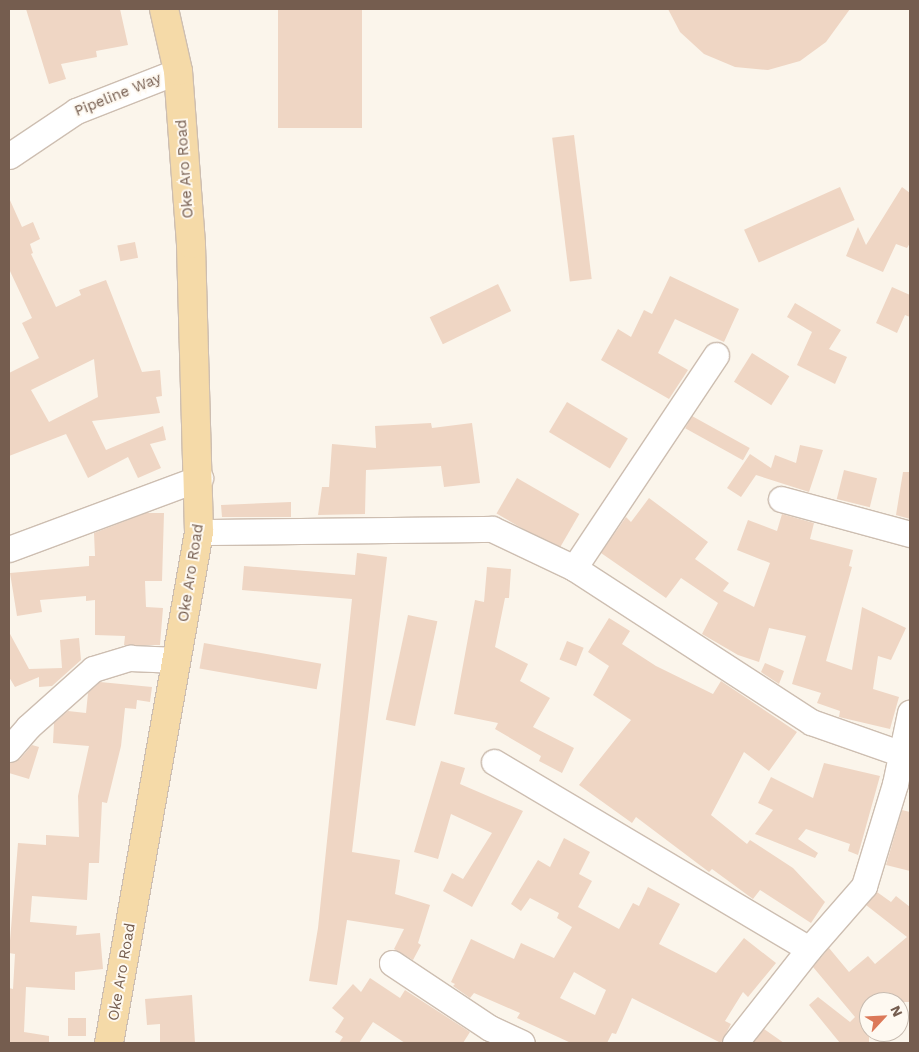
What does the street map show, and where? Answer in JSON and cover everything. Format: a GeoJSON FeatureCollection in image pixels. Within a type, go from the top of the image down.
{"type":"FeatureCollection","features":[{"type":"Feature","properties":{"kind":"main road","name":"Oke Aro Road"},"geometry":{"type":"LineString","coordinates":[[110,1043],[200,532],[200,478],[191,244],[178,71],[164,9]]}},
{"type":"Feature","properties":{"kind":"street","name":"Pipeline Way"},"geometry":{"type":"LineString","coordinates":[[9,156],[76,110],[178,71]]}},
{"type":"Feature","properties":{"kind":"street"},"geometry":{"type":"LineString","coordinates":[[574,568],[716,355]]}},
{"type":"Feature","properties":{"kind":"street"},"geometry":{"type":"LineString","coordinates":[[9,549],[200,478]]}},
{"type":"Feature","properties":{"kind":"street"},"geometry":{"type":"LineString","coordinates":[[781,499],[910,534]]}},
{"type":"Feature","properties":{"kind":"street"},"geometry":{"type":"LineString","coordinates":[[200,532],[492,529],[574,568],[811,722],[899,753]]}},
{"type":"Feature","properties":{"kind":"street"},"geometry":{"type":"LineString","coordinates":[[9,749],[28,727],[92,669],[130,658],[177,660]]}},
{"type":"Feature","properties":{"kind":"street"},"geometry":{"type":"LineString","coordinates":[[735,1043],[809,949],[864,886],[903,786],[899,753],[910,713]]}},
{"type":"Feature","properties":{"kind":"street"},"geometry":{"type":"LineString","coordinates":[[494,762],[809,949]]}},
{"type":"Feature","properties":{"kind":"street"},"geometry":{"type":"LineString","coordinates":[[392,963],[484,1036],[522,1043]]}},
{"type":"Feature","properties":{"kind":"building"},"geometry":{"type":"Polygon","coordinates":[[[26,9],[120,9],[128,45],[96,51],[97,57],[61,64],[66,79],[49,84],[26,9]]]}},
{"type":"Feature","properties":{"kind":"building"},"geometry":{"type":"Polygon","coordinates":[[[278,9],[362,9],[362,128],[278,128],[278,9]]]}},
{"type":"Feature","properties":{"kind":"building"},"geometry":{"type":"Polygon","coordinates":[[[668,9],[850,9],[826,42],[800,61],[768,70],[735,67],[704,54],[680,32],[668,9]]]}},
{"type":"Feature","properties":{"kind":"building"},"geometry":{"type":"Polygon","coordinates":[[[574,135],[592,279],[570,282],[552,138],[574,135]]]}},
{"type":"Feature","properties":{"kind":"building"},"geometry":{"type":"Polygon","coordinates":[[[840,187],[855,220],[759,263],[744,230],[840,187]]]}},
{"type":"Feature","properties":{"kind":"building"},"geometry":{"type":"Polygon","coordinates":[[[902,187],[910,193],[910,243],[907,248],[896,244],[883,272],[846,256],[858,227],[866,245],[902,187]]]}},
{"type":"Feature","properties":{"kind":"building"},"geometry":{"type":"Polygon","coordinates":[[[9,198],[22,227],[33,222],[40,239],[30,244],[33,253],[31,254],[56,307],[81,295],[79,290],[106,280],[142,372],[160,370],[162,396],[156,397],[160,413],[92,421],[106,450],[163,426],[166,440],[150,444],[161,468],[138,478],[128,457],[88,478],[66,434],[9,456],[9,373],[39,358],[22,323],[32,318],[9,269],[9,198]],[[94,359],[31,390],[49,422],[98,397],[94,359]]]}},
{"type":"Feature","properties":{"kind":"building"},"geometry":{"type":"Polygon","coordinates":[[[135,242],[138,258],[120,261],[117,245],[135,242]]]}},
{"type":"Feature","properties":{"kind":"building"},"geometry":{"type":"Polygon","coordinates":[[[670,276],[739,309],[724,342],[675,319],[658,353],[688,370],[669,399],[601,360],[618,329],[631,337],[644,310],[652,314],[670,276]]]}},
{"type":"Feature","properties":{"kind":"building"},"geometry":{"type":"Polygon","coordinates":[[[498,284],[511,311],[443,344],[430,317],[498,284]]]}},
{"type":"Feature","properties":{"kind":"building"},"geometry":{"type":"Polygon","coordinates":[[[892,287],[910,295],[910,317],[905,315],[897,333],[876,323],[892,287]]]}},
{"type":"Feature","properties":{"kind":"building"},"geometry":{"type":"Polygon","coordinates":[[[795,303],[841,330],[829,349],[847,357],[835,384],[797,365],[812,332],[787,317],[795,303]]]}},
{"type":"Feature","properties":{"kind":"building"},"geometry":{"type":"Polygon","coordinates":[[[752,353],[789,376],[771,405],[734,382],[752,353]]]}},
{"type":"Feature","properties":{"kind":"building"},"geometry":{"type":"Polygon","coordinates":[[[567,402],[628,439],[610,469],[549,432],[567,402]]]}},
{"type":"Feature","properties":{"kind":"building"},"geometry":{"type":"Polygon","coordinates":[[[692,416],[750,448],[743,460],[685,428],[692,416]]]}},
{"type":"Feature","properties":{"kind":"building"},"geometry":{"type":"Polygon","coordinates":[[[431,423],[432,428],[472,423],[480,483],[444,487],[441,466],[366,470],[365,514],[318,515],[322,487],[329,487],[332,444],[376,448],[375,426],[431,423]]]}},
{"type":"Feature","properties":{"kind":"building"},"geometry":{"type":"Polygon","coordinates":[[[800,445],[823,450],[809,492],[756,475],[741,497],[727,488],[750,454],[771,468],[775,455],[796,463],[800,445]]]}},
{"type":"Feature","properties":{"kind":"building"},"geometry":{"type":"Polygon","coordinates":[[[844,470],[877,478],[870,507],[837,499],[844,470]]]}},
{"type":"Feature","properties":{"kind":"building"},"geometry":{"type":"Polygon","coordinates":[[[903,472],[910,472],[910,519],[896,515],[903,472]]]}},
{"type":"Feature","properties":{"kind":"building"},"geometry":{"type":"Polygon","coordinates":[[[517,478],[579,514],[559,550],[496,514],[517,478]]]}},
{"type":"Feature","properties":{"kind":"building"},"geometry":{"type":"Polygon","coordinates":[[[649,498],[708,542],[695,559],[729,583],[723,591],[754,607],[770,563],[737,550],[748,520],[777,531],[782,514],[814,523],[810,539],[853,550],[849,566],[852,567],[826,661],[852,670],[862,607],[906,628],[891,660],[878,656],[873,689],[899,697],[890,729],[839,717],[840,711],[817,703],[821,693],[792,684],[806,636],[769,628],[759,662],[738,655],[702,634],[718,603],[681,578],[666,598],[601,553],[626,517],[631,522],[649,498]]]}},
{"type":"Feature","properties":{"kind":"building"},"geometry":{"type":"Polygon","coordinates":[[[291,502],[291,517],[222,517],[221,505],[291,502]]]}},
{"type":"Feature","properties":{"kind":"building"},"geometry":{"type":"Polygon","coordinates":[[[146,513],[164,513],[162,581],[145,581],[146,607],[163,608],[160,645],[124,645],[125,636],[95,635],[95,600],[86,601],[86,596],[40,600],[42,612],[17,616],[10,573],[89,566],[89,556],[95,556],[94,533],[146,513]]]}},
{"type":"Feature","properties":{"kind":"building"},"geometry":{"type":"Polygon","coordinates":[[[357,553],[387,557],[352,852],[400,860],[395,894],[430,905],[418,943],[421,945],[413,960],[394,949],[404,929],[347,920],[337,985],[309,981],[318,928],[352,599],[242,590],[244,566],[355,575],[357,553]]]}},
{"type":"Feature","properties":{"kind":"building"},"geometry":{"type":"Polygon","coordinates":[[[487,567],[511,569],[509,598],[505,598],[495,647],[528,664],[520,681],[550,698],[533,727],[574,748],[562,773],[539,761],[541,756],[495,729],[498,723],[454,714],[475,600],[484,602],[487,567]]]}},
{"type":"Feature","properties":{"kind":"building"},"geometry":{"type":"Polygon","coordinates":[[[408,615],[437,621],[415,726],[386,720],[408,615]]]}},
{"type":"Feature","properties":{"kind":"building"},"geometry":{"type":"Polygon","coordinates":[[[609,618],[630,631],[622,644],[656,666],[713,694],[721,681],[797,732],[769,771],[744,752],[711,815],[747,844],[750,840],[793,868],[825,902],[811,923],[760,890],[753,899],[712,869],[709,872],[636,817],[632,823],[579,785],[631,720],[593,695],[609,666],[588,652],[609,618]]]}},
{"type":"Feature","properties":{"kind":"building"},"geometry":{"type":"Polygon","coordinates":[[[9,632],[29,669],[62,668],[60,640],[79,638],[81,660],[52,686],[39,687],[39,677],[15,687],[9,677],[9,632]]]}},
{"type":"Feature","properties":{"kind":"building"},"geometry":{"type":"Polygon","coordinates":[[[567,641],[584,648],[576,666],[560,660],[567,641]]]}},
{"type":"Feature","properties":{"kind":"building"},"geometry":{"type":"Polygon","coordinates":[[[204,643],[321,664],[317,689],[199,669],[204,643]]]}},
{"type":"Feature","properties":{"kind":"building"},"geometry":{"type":"Polygon","coordinates":[[[765,663],[784,671],[779,684],[761,672],[765,663]]]}},
{"type":"Feature","properties":{"kind":"building"},"geometry":{"type":"Polygon","coordinates":[[[100,682],[152,687],[150,702],[137,700],[136,709],[125,708],[121,746],[107,803],[102,802],[99,863],[89,863],[87,900],[32,896],[30,922],[77,926],[76,935],[100,933],[103,969],[75,972],[75,990],[26,987],[24,1032],[49,1036],[49,1043],[9,1043],[9,988],[13,989],[15,954],[9,953],[18,843],[46,845],[46,835],[79,837],[78,796],[89,746],[53,743],[54,723],[68,711],[86,713],[88,693],[100,682]]]}},
{"type":"Feature","properties":{"kind":"building"},"geometry":{"type":"Polygon","coordinates":[[[32,745],[39,747],[29,779],[9,773],[10,763],[20,759],[32,745]]]}},
{"type":"Feature","properties":{"kind":"building"},"geometry":{"type":"Polygon","coordinates":[[[441,761],[465,768],[460,784],[523,811],[472,907],[443,891],[452,873],[463,879],[492,833],[451,814],[438,859],[414,852],[441,761]]]}},
{"type":"Feature","properties":{"kind":"building"},"geometry":{"type":"Polygon","coordinates":[[[824,763],[880,776],[858,855],[848,851],[850,844],[806,829],[798,839],[818,853],[815,858],[755,834],[773,810],[758,803],[771,777],[813,798],[824,763]]]}},
{"type":"Feature","properties":{"kind":"building"},"geometry":{"type":"Polygon","coordinates":[[[902,810],[910,812],[910,871],[886,865],[902,810]]]}},
{"type":"Feature","properties":{"kind":"building"},"geometry":{"type":"Polygon","coordinates":[[[564,838],[590,852],[579,874],[592,881],[578,907],[619,929],[633,903],[639,906],[648,887],[680,904],[659,944],[716,973],[744,938],[776,963],[748,997],[743,992],[725,1021],[731,1024],[721,1043],[632,998],[616,1034],[612,1033],[607,1043],[571,1043],[517,1018],[520,1013],[474,993],[470,998],[453,986],[455,984],[451,982],[471,939],[514,959],[521,943],[554,958],[572,927],[557,918],[559,913],[530,898],[521,911],[511,904],[538,860],[550,867],[564,838]],[[574,972],[560,998],[595,1015],[606,990],[574,972]]]}},
{"type":"Feature","properties":{"kind":"building"},"geometry":{"type":"Polygon","coordinates":[[[877,892],[891,902],[896,896],[910,907],[910,1002],[909,992],[859,992],[859,1042],[869,1043],[840,1043],[809,1005],[818,997],[850,1022],[855,1017],[813,967],[829,948],[849,972],[868,956],[875,964],[907,937],[866,905],[877,892]]]}},
{"type":"Feature","properties":{"kind":"building"},"geometry":{"type":"Polygon","coordinates":[[[370,978],[400,998],[405,990],[470,1032],[463,1043],[405,1043],[373,1022],[359,1043],[339,1043],[343,1037],[335,1032],[344,1018],[332,1008],[353,984],[361,992],[370,978]]]}},
{"type":"Feature","properties":{"kind":"building"},"geometry":{"type":"Polygon","coordinates":[[[192,995],[195,1043],[160,1043],[160,1024],[147,1025],[145,999],[192,995]]]}},
{"type":"Feature","properties":{"kind":"building"},"geometry":{"type":"Polygon","coordinates":[[[68,1018],[86,1018],[86,1036],[68,1036],[68,1018]]]}},
{"type":"Feature","properties":{"kind":"building"},"geometry":{"type":"Polygon","coordinates":[[[764,1029],[784,1043],[753,1043],[764,1029]]]}}]}
